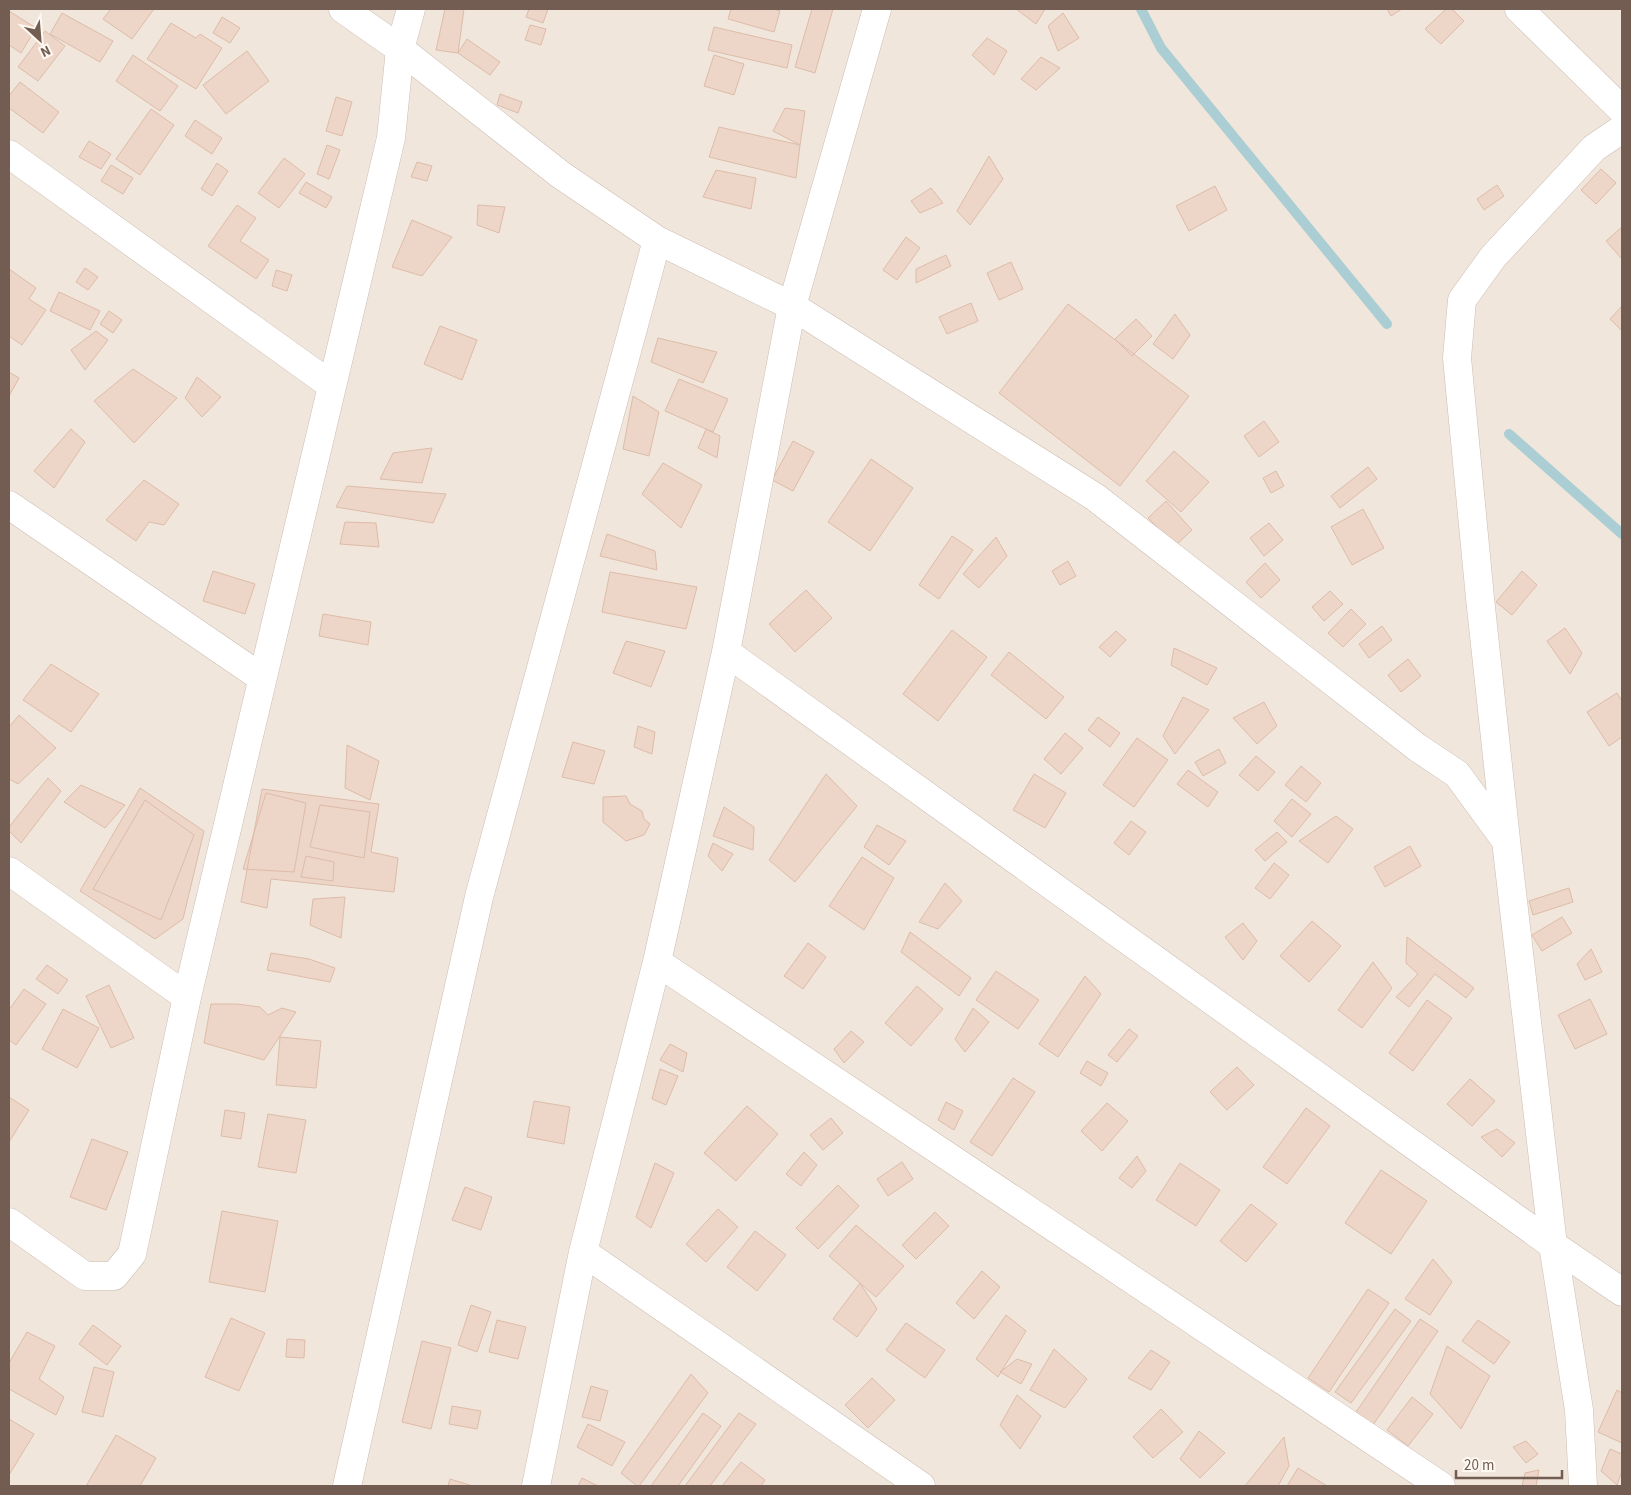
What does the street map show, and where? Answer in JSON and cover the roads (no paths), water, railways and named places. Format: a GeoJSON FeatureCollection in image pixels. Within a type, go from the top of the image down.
{"type":"FeatureCollection","features":[{"type":"Feature","properties":{"kind":"street"},"geometry":{"type":"LineString","coordinates":[[342,9],[400,50],[561,175],[657,240],[792,306],[1095,497],[1418,748],[1457,774],[1506,841]]}},
{"type":"Feature","properties":{"kind":"street"},"geometry":{"type":"LineString","coordinates":[[9,1222],[85,1276],[114,1276],[132,1254],[187,997],[391,138],[400,50],[411,9]]}},
{"type":"Feature","properties":{"kind":"street"},"geometry":{"type":"LineString","coordinates":[[536,1486],[583,1252],[657,962],[726,652],[792,306],[877,9]]}},
{"type":"Feature","properties":{"kind":"street"},"geometry":{"type":"LineString","coordinates":[[1519,9],[1622,110]]}},
{"type":"Feature","properties":{"kind":"street"},"geometry":{"type":"LineString","coordinates":[[1582,1486],[1579,1410],[1553,1245],[1506,841],[1457,358],[1462,300],[1493,257],[1594,148],[1622,129]]}},
{"type":"Feature","properties":{"kind":"street"},"geometry":{"type":"LineString","coordinates":[[9,154],[331,385]]}},
{"type":"Feature","properties":{"kind":"street"},"geometry":{"type":"LineString","coordinates":[[348,1486],[479,897],[657,240]]}},
{"type":"Feature","properties":{"kind":"street"},"geometry":{"type":"LineString","coordinates":[[9,505],[262,678]]}},
{"type":"Feature","properties":{"kind":"street"},"geometry":{"type":"LineString","coordinates":[[726,652],[1553,1245],[1622,1292]]}},
{"type":"Feature","properties":{"kind":"street"},"geometry":{"type":"LineString","coordinates":[[9,871],[187,997]]}},
{"type":"Feature","properties":{"kind":"street"},"geometry":{"type":"LineString","coordinates":[[657,962],[1441,1486]]}},
{"type":"Feature","properties":{"kind":"street"},"geometry":{"type":"LineString","coordinates":[[583,1252],[920,1486]]}},
{"type":"Feature","properties":{"kind":"waterway"},"geometry":{"type":"LineString","coordinates":[[1141,9],[1161,48],[1387,324]]}},
{"type":"Feature","properties":{"kind":"waterway"},"geometry":{"type":"LineString","coordinates":[[1509,434],[1622,534]]}}]}
